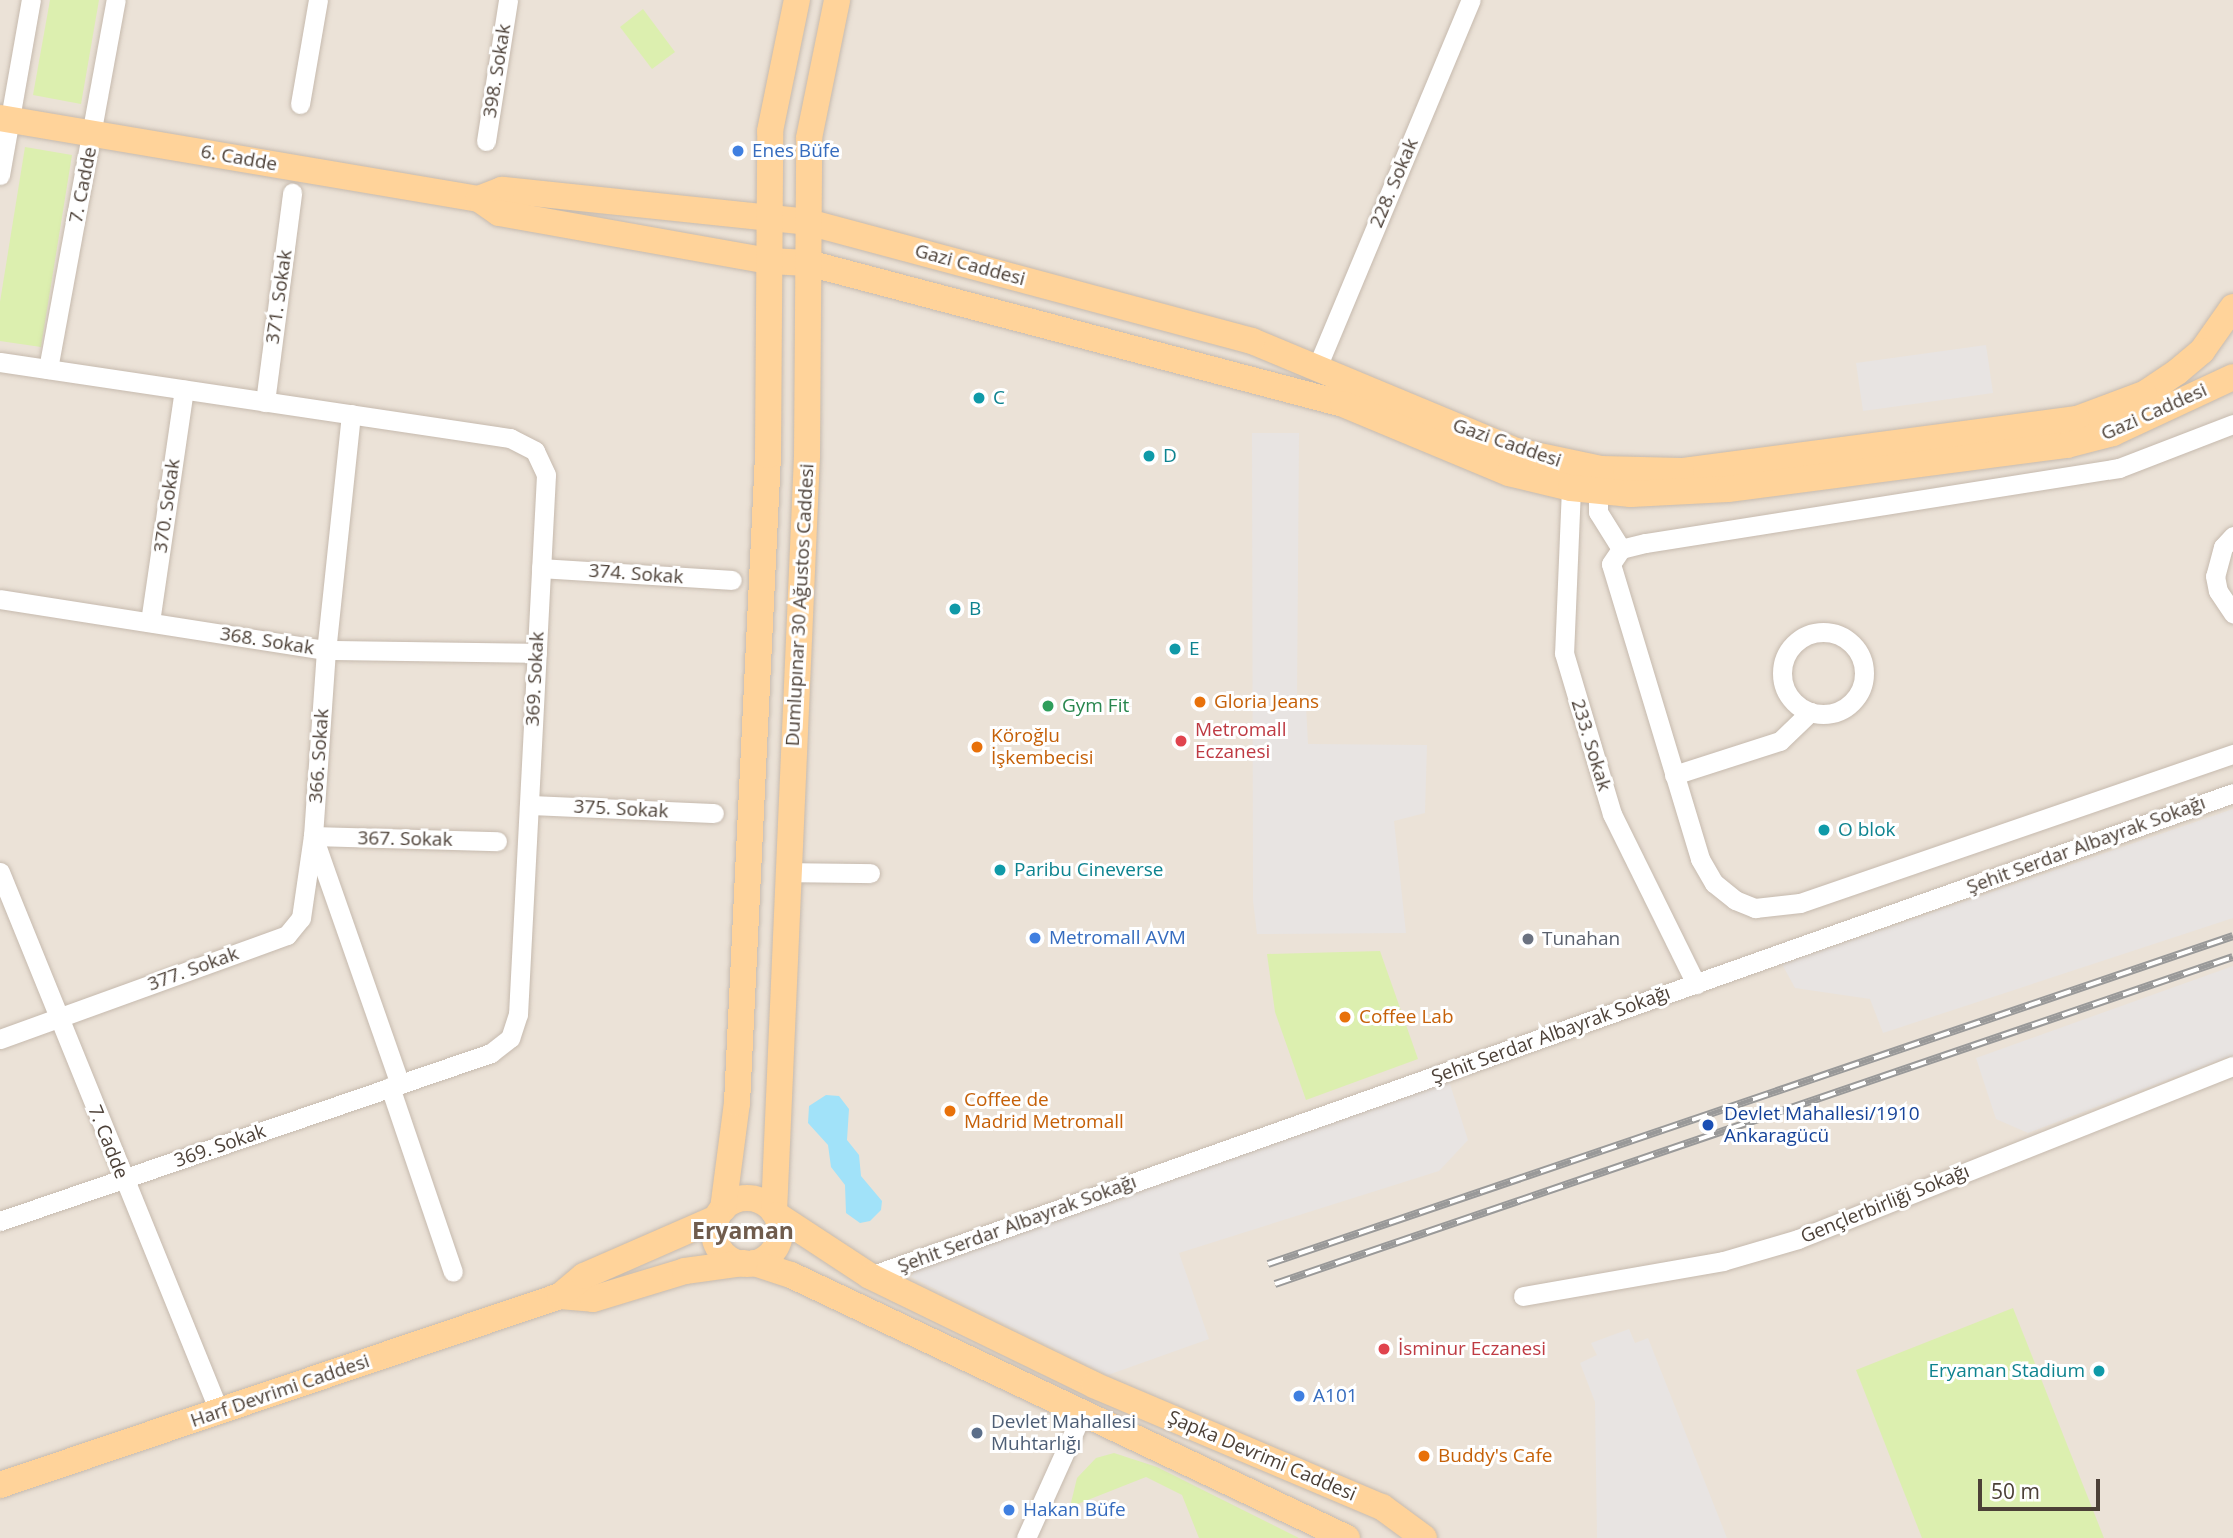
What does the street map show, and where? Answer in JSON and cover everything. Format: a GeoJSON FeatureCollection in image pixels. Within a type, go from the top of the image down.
{"type":"FeatureCollection","features":[{"type":"Feature","properties":{"kind":"main road","name":"Dumlupınar 30 Ağustos Caddesi"},"geometry":{"type":"LineString","coordinates":[[720,1214],[738,1078],[768,454],[770,131],[797,0]]}},
{"type":"Feature","properties":{"kind":"main road","name":"Dumlupınar 30 Ağustos Caddesi"},"geometry":{"type":"LineString","coordinates":[[775,1214],[787,872],[807,456],[809,138],[837,0]]}},
{"type":"Feature","properties":{"kind":"main road","name":"6. Cadde"},"geometry":{"type":"LineString","coordinates":[[5,119],[479,199],[499,213],[769,261],[808,263]]}},
{"type":"Feature","properties":{"kind":"main road","name":"6. Cadde"},"geometry":{"type":"LineString","coordinates":[[479,199],[502,190],[809,222]]}},
{"type":"Feature","properties":{"kind":"main road","name":"Gazi Caddesi"},"geometry":{"type":"LineString","coordinates":[[809,222],[1252,341],[1318,365],[1516,451],[1600,480],[1696,493],[2067,444],[2113,433],[2233,377]]}},
{"type":"Feature","properties":{"kind":"main road","name":"Gazi Caddesi"},"geometry":{"type":"LineString","coordinates":[[808,263],[1343,404],[1509,473],[1572,488],[1600,480],[2077,419],[2144,394],[2177,372],[2202,351],[2233,307]]}},
{"type":"Feature","properties":{"kind":"main road"},"geometry":{"type":"LineString","coordinates":[[1242,377],[1252,341]]}},
{"type":"Feature","properties":{"kind":"main road"},"geometry":{"type":"LineString","coordinates":[[751,1198],[775,1214],[777,1245],[749,1263],[719,1247],[720,1214],[751,1198]]}},
{"type":"Feature","properties":{"kind":"main road","name":"Harf Devrimi Caddesi"},"geometry":{"type":"LineString","coordinates":[[0,1485],[560,1296],[584,1276],[720,1214]]}},
{"type":"Feature","properties":{"kind":"main road","name":"Şapka Devrimi Caddesi"},"geometry":{"type":"LineString","coordinates":[[775,1214],[870,1276],[1094,1385],[1382,1507],[1424,1538]]}},
{"type":"Feature","properties":{"kind":"main road","name":"Harf Devrimi Caddesi"},"geometry":{"type":"LineString","coordinates":[[560,1296],[593,1299],[685,1271],[749,1263]]}},
{"type":"Feature","properties":{"kind":"main road","name":"Şapka Devrimi Caddesi"},"geometry":{"type":"LineString","coordinates":[[749,1263],[791,1275],[1081,1416],[1347,1538]]}},
{"type":"Feature","properties":{"kind":"main road"},"geometry":{"type":"LineString","coordinates":[[1081,1416],[1094,1385]]}},
{"type":"Feature","properties":{"kind":"street"},"geometry":{"type":"LineString","coordinates":[[0,175],[5,119],[31,0]]}},
{"type":"Feature","properties":{"kind":"street","name":"7. Cadde"},"geometry":{"type":"LineString","coordinates":[[48,369],[116,0]]}},
{"type":"Feature","properties":{"kind":"street"},"geometry":{"type":"LineString","coordinates":[[300,104],[318,0]]}},
{"type":"Feature","properties":{"kind":"street","name":"398. Sokak"},"geometry":{"type":"LineString","coordinates":[[486,141],[508,0]]}},
{"type":"Feature","properties":{"kind":"street","name":"228. Sokak"},"geometry":{"type":"LineString","coordinates":[[1318,365],[1471,0]]}},
{"type":"Feature","properties":{"kind":"street","name":"371. Sokak"},"geometry":{"type":"LineString","coordinates":[[265,402],[292,193]]}},
{"type":"Feature","properties":{"kind":"street","name":"369. Sokak"},"geometry":{"type":"LineString","coordinates":[[0,362],[510,438],[535,451],[546,475],[515,1027],[510,1038],[491,1053],[0,1221]]}},
{"type":"Feature","properties":{"kind":"street","name":"370. Sokak"},"geometry":{"type":"LineString","coordinates":[[150,622],[184,389]]}},
{"type":"Feature","properties":{"kind":"street","name":"366. Sokak"},"geometry":{"type":"LineString","coordinates":[[351,414],[326,650],[313,836],[453,1272]]}},
{"type":"Feature","properties":{"kind":"street"},"geometry":{"type":"LineString","coordinates":[[2233,424],[2119,468],[1621,549],[1614,554],[1611,576],[1700,859],[1714,883],[1735,900],[1755,908],[1780,909],[2233,754]]}},
{"type":"Feature","properties":{"kind":"street"},"geometry":{"type":"LineString","coordinates":[[1600,480],[1598,512],[1621,549]]}},
{"type":"Feature","properties":{"kind":"street","name":"233. Sokak"},"geometry":{"type":"LineString","coordinates":[[1572,488],[1564,653],[1612,814],[1696,984]]}},
{"type":"Feature","properties":{"kind":"street"},"geometry":{"type":"LineString","coordinates":[[2233,536],[2220,554],[2215,576],[2218,591],[2233,613]]}},
{"type":"Feature","properties":{"kind":"street","name":"374. Sokak"},"geometry":{"type":"LineString","coordinates":[[541,568],[732,580]]}},
{"type":"Feature","properties":{"kind":"street","name":"368. Sokak"},"geometry":{"type":"LineString","coordinates":[[0,599],[326,650],[537,653]]}},
{"type":"Feature","properties":{"kind":"street"},"geometry":{"type":"LineString","coordinates":[[1674,775],[1780,741],[1810,712],[1838,712],[1859,694],[1864,674],[1860,653],[1839,635],[1812,634],[1791,648],[1785,659],[1782,672],[1789,696],[1810,712]]}},
{"type":"Feature","properties":{"kind":"street","name":"Şehit Serdar Albayrak Sokağı"},"geometry":{"type":"LineString","coordinates":[[870,1276],[2233,793]]}},
{"type":"Feature","properties":{"kind":"street","name":"375. Sokak"},"geometry":{"type":"LineString","coordinates":[[529,805],[714,813]]}},
{"type":"Feature","properties":{"kind":"street","name":"367. Sokak"},"geometry":{"type":"LineString","coordinates":[[313,836],[497,841]]}},
{"type":"Feature","properties":{"kind":"street","name":"377. Sokak"},"geometry":{"type":"LineString","coordinates":[[0,1039],[287,934],[301,918],[313,836]]}},
{"type":"Feature","properties":{"kind":"street","name":"7. Cadde"},"geometry":{"type":"LineString","coordinates":[[0,872],[122,1179],[219,1411]]}},
{"type":"Feature","properties":{"kind":"street"},"geometry":{"type":"LineString","coordinates":[[787,872],[870,873]]}},
{"type":"Feature","properties":{"kind":"street","name":"Gençlerbirliği Sokağı"},"geometry":{"type":"LineString","coordinates":[[1523,1296],[1723,1261],[1798,1240],[2233,1066]]}},
{"type":"Feature","properties":{"kind":"street"},"geometry":{"type":"LineString","coordinates":[[1026,1538],[1081,1416]]}},
{"type":"Feature","properties":{"kind":"shaded area"},"geometry":{"type":"Polygon","coordinates":[[[0,0],[2233,0],[2233,1538],[0,1538],[0,0]]]}},
{"type":"Feature","properties":{"kind":"shaded area"},"geometry":{"type":"Polygon","coordinates":[[[1986,345],[1993,393],[1863,411],[1856,363],[1986,345]]]}},
{"type":"Feature","properties":{"kind":"shaded area"},"geometry":{"type":"Polygon","coordinates":[[[1252,433],[1299,433],[1297,705],[1306,705],[1308,744],[1427,745],[1425,813],[1394,821],[1406,933],[1257,934],[1253,901],[1252,433]]]}},
{"type":"Feature","properties":{"kind":"shaded area"},"geometry":{"type":"Polygon","coordinates":[[[2233,809],[2233,918],[1883,1033],[1870,999],[1795,988],[1782,964],[2233,809]]]}},
{"type":"Feature","properties":{"kind":"shaded area"},"geometry":{"type":"Polygon","coordinates":[[[2233,966],[2233,1055],[2028,1133],[1996,1119],[1976,1058],[2233,966]]]}},
{"type":"Feature","properties":{"kind":"shaded area"},"geometry":{"type":"Polygon","coordinates":[[[1449,1081],[1468,1140],[1439,1171],[1179,1253],[1209,1339],[1108,1375],[911,1277],[918,1266],[1449,1081]]]}},
{"type":"Feature","properties":{"kind":"shaded area"},"geometry":{"type":"Polygon","coordinates":[[[1629,1329],[1635,1343],[1648,1338],[1727,1538],[1597,1538],[1595,1402],[1580,1363],[1597,1355],[1591,1343],[1629,1329]]]}},
{"type":"Feature","properties":{"kind":"green space"},"geometry":{"type":"Polygon","coordinates":[[[50,0],[99,0],[81,104],[33,95],[50,0]]]}},
{"type":"Feature","properties":{"kind":"green space"},"geometry":{"type":"Polygon","coordinates":[[[643,9],[675,52],[652,69],[620,27],[643,9]]]}},
{"type":"Feature","properties":{"kind":"green space"},"geometry":{"type":"Polygon","coordinates":[[[25,147],[72,155],[41,347],[0,341],[0,302],[25,147]]]}},
{"type":"Feature","properties":{"kind":"green space"},"geometry":{"type":"Polygon","coordinates":[[[1380,951],[1418,1059],[1306,1100],[1275,1012],[1267,954],[1380,951]]]}},
{"type":"Feature","properties":{"kind":"green space"},"geometry":{"type":"Polygon","coordinates":[[[2013,1308],[2104,1538],[1922,1538],[1856,1370],[2013,1308]]]}},
{"type":"Feature","properties":{"kind":"green space"},"geometry":{"type":"Polygon","coordinates":[[[1114,1453],[1157,1467],[1299,1538],[1199,1538],[1182,1495],[1146,1477],[1070,1507],[1077,1478],[1096,1458],[1114,1453]]]}},
{"type":"Feature","properties":{"kind":"water"},"geometry":{"type":"Polygon","coordinates":[[[826,1095],[839,1096],[849,1109],[847,1140],[859,1155],[861,1176],[882,1201],[881,1210],[870,1221],[860,1223],[846,1213],[845,1185],[831,1167],[828,1145],[808,1123],[809,1106],[826,1095]]]}},
{"type":"Feature","properties":{"kind":"railway"},"geometry":{"type":"LineString","coordinates":[[1268,1264],[2233,936]]}},
{"type":"Feature","properties":{"kind":"railway"},"geometry":{"type":"LineString","coordinates":[[1275,1284],[2233,957]]}},
{"type":"Feature","properties":{"kind":"place","name":"Enes Büfe"},"geometry":{"type":"Point","coordinates":[738,151]}},
{"type":"Feature","properties":{"kind":"place","name":"C"},"geometry":{"type":"Point","coordinates":[979,398]}},
{"type":"Feature","properties":{"kind":"place","name":"D"},"geometry":{"type":"Point","coordinates":[1149,456]}},
{"type":"Feature","properties":{"kind":"place","name":"B"},"geometry":{"type":"Point","coordinates":[955,609]}},
{"type":"Feature","properties":{"kind":"place","name":"E"},"geometry":{"type":"Point","coordinates":[1175,649]}},
{"type":"Feature","properties":{"kind":"place","name":"Gloria Jeans"},"geometry":{"type":"Point","coordinates":[1200,702]}},
{"type":"Feature","properties":{"kind":"place","name":"Gym Fit"},"geometry":{"type":"Point","coordinates":[1048,706]}},
{"type":"Feature","properties":{"kind":"place","name":"Metromall Eczanesi"},"geometry":{"type":"Point","coordinates":[1181,741]}},
{"type":"Feature","properties":{"kind":"place","name":"Köroğlu İşkembecisi"},"geometry":{"type":"Point","coordinates":[977,747]}},
{"type":"Feature","properties":{"kind":"place","name":"O blok"},"geometry":{"type":"Point","coordinates":[1824,830]}},
{"type":"Feature","properties":{"kind":"place","name":"Paribu Cineverse"},"geometry":{"type":"Point","coordinates":[1000,870]}},
{"type":"Feature","properties":{"kind":"place","name":"Metromall AVM"},"geometry":{"type":"Point","coordinates":[1035,938]}},
{"type":"Feature","properties":{"kind":"place","name":"Tunahan"},"geometry":{"type":"Point","coordinates":[1528,939]}},
{"type":"Feature","properties":{"kind":"place","name":"Coffee Lab"},"geometry":{"type":"Point","coordinates":[1345,1017]}},
{"type":"Feature","properties":{"kind":"place","name":"Coffee de Madrid Metromall"},"geometry":{"type":"Point","coordinates":[950,1111]}},
{"type":"Feature","properties":{"kind":"place","name":"Devlet Mahallesi/1910 Ankaragücü"},"geometry":{"type":"Point","coordinates":[1708,1125]}},
{"type":"Feature","properties":{"kind":"place","name":"İsminur Eczanesi"},"geometry":{"type":"Point","coordinates":[1384,1349]}},
{"type":"Feature","properties":{"kind":"place","name":"Eryaman Stadium"},"geometry":{"type":"Point","coordinates":[2099,1371]}},
{"type":"Feature","properties":{"kind":"place","name":"A101"},"geometry":{"type":"Point","coordinates":[1299,1396]}},
{"type":"Feature","properties":{"kind":"place","name":"Devlet Mahallesi Muhtarlığı"},"geometry":{"type":"Point","coordinates":[977,1433]}},
{"type":"Feature","properties":{"kind":"place","name":"Buddy's Cafe"},"geometry":{"type":"Point","coordinates":[1424,1456]}},
{"type":"Feature","properties":{"kind":"place","name":"Hakan Büfe"},"geometry":{"type":"Point","coordinates":[1009,1510]}},
{"type":"Feature","properties":{"kind":"district","name":"Eryaman"},"geometry":{"type":"Point","coordinates":[743,1230]}}]}
